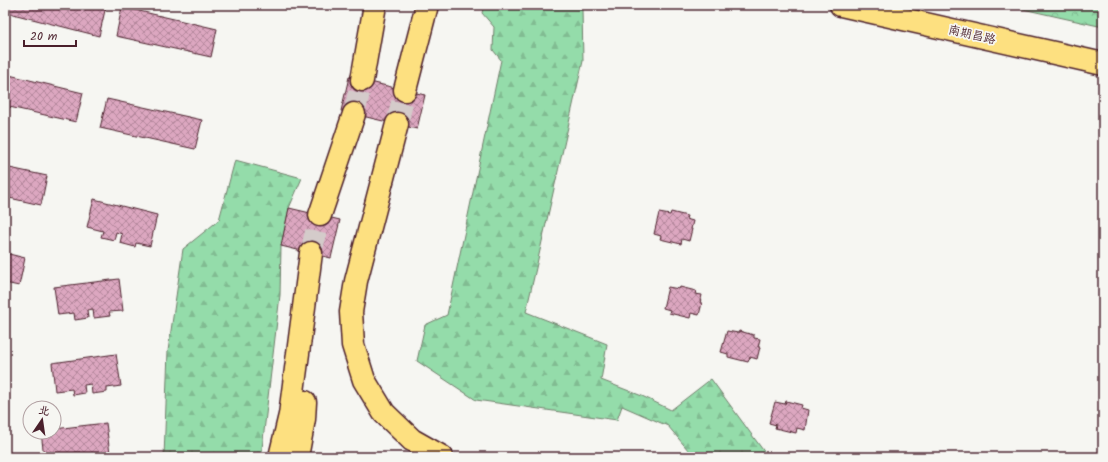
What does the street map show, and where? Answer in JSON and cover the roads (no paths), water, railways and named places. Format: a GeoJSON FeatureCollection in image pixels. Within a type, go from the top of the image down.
{"type":"FeatureCollection","features":[{"type":"Feature","properties":{"kind":"main road"},"geometry":{"type":"LineString","coordinates":[[362,80],[375,5]]}},
{"type":"Feature","properties":{"kind":"main road"},"geometry":{"type":"LineString","coordinates":[[405,90],[427,5]]}},
{"type":"Feature","properties":{"kind":"main road","name":"南期昌路"},"geometry":{"type":"LineString","coordinates":[[841,5],[1103,64]]}},
{"type":"Feature","properties":{"kind":"main road"},"geometry":{"type":"LineString","coordinates":[[320,215],[354,114]]}},
{"type":"Feature","properties":{"kind":"main road"},"geometry":{"type":"LineString","coordinates":[[397,124],[356,281],[351,312],[353,345],[364,380],[384,413],[412,440],[442,457]]}},
{"type":"Feature","properties":{"kind":"main road"},"geometry":{"type":"LineString","coordinates":[[280,457],[290,415],[311,253],[304,419],[297,457]]}},
{"type":"Feature","properties":{"kind":"tunnel"},"geometry":{"type":"LineString","coordinates":[[354,114],[362,80]]}},
{"type":"Feature","properties":{"kind":"tunnel"},"geometry":{"type":"LineString","coordinates":[[397,124],[405,90]]}},
{"type":"Feature","properties":{"kind":"tunnel"},"geometry":{"type":"LineString","coordinates":[[311,253],[320,215]]}}]}
